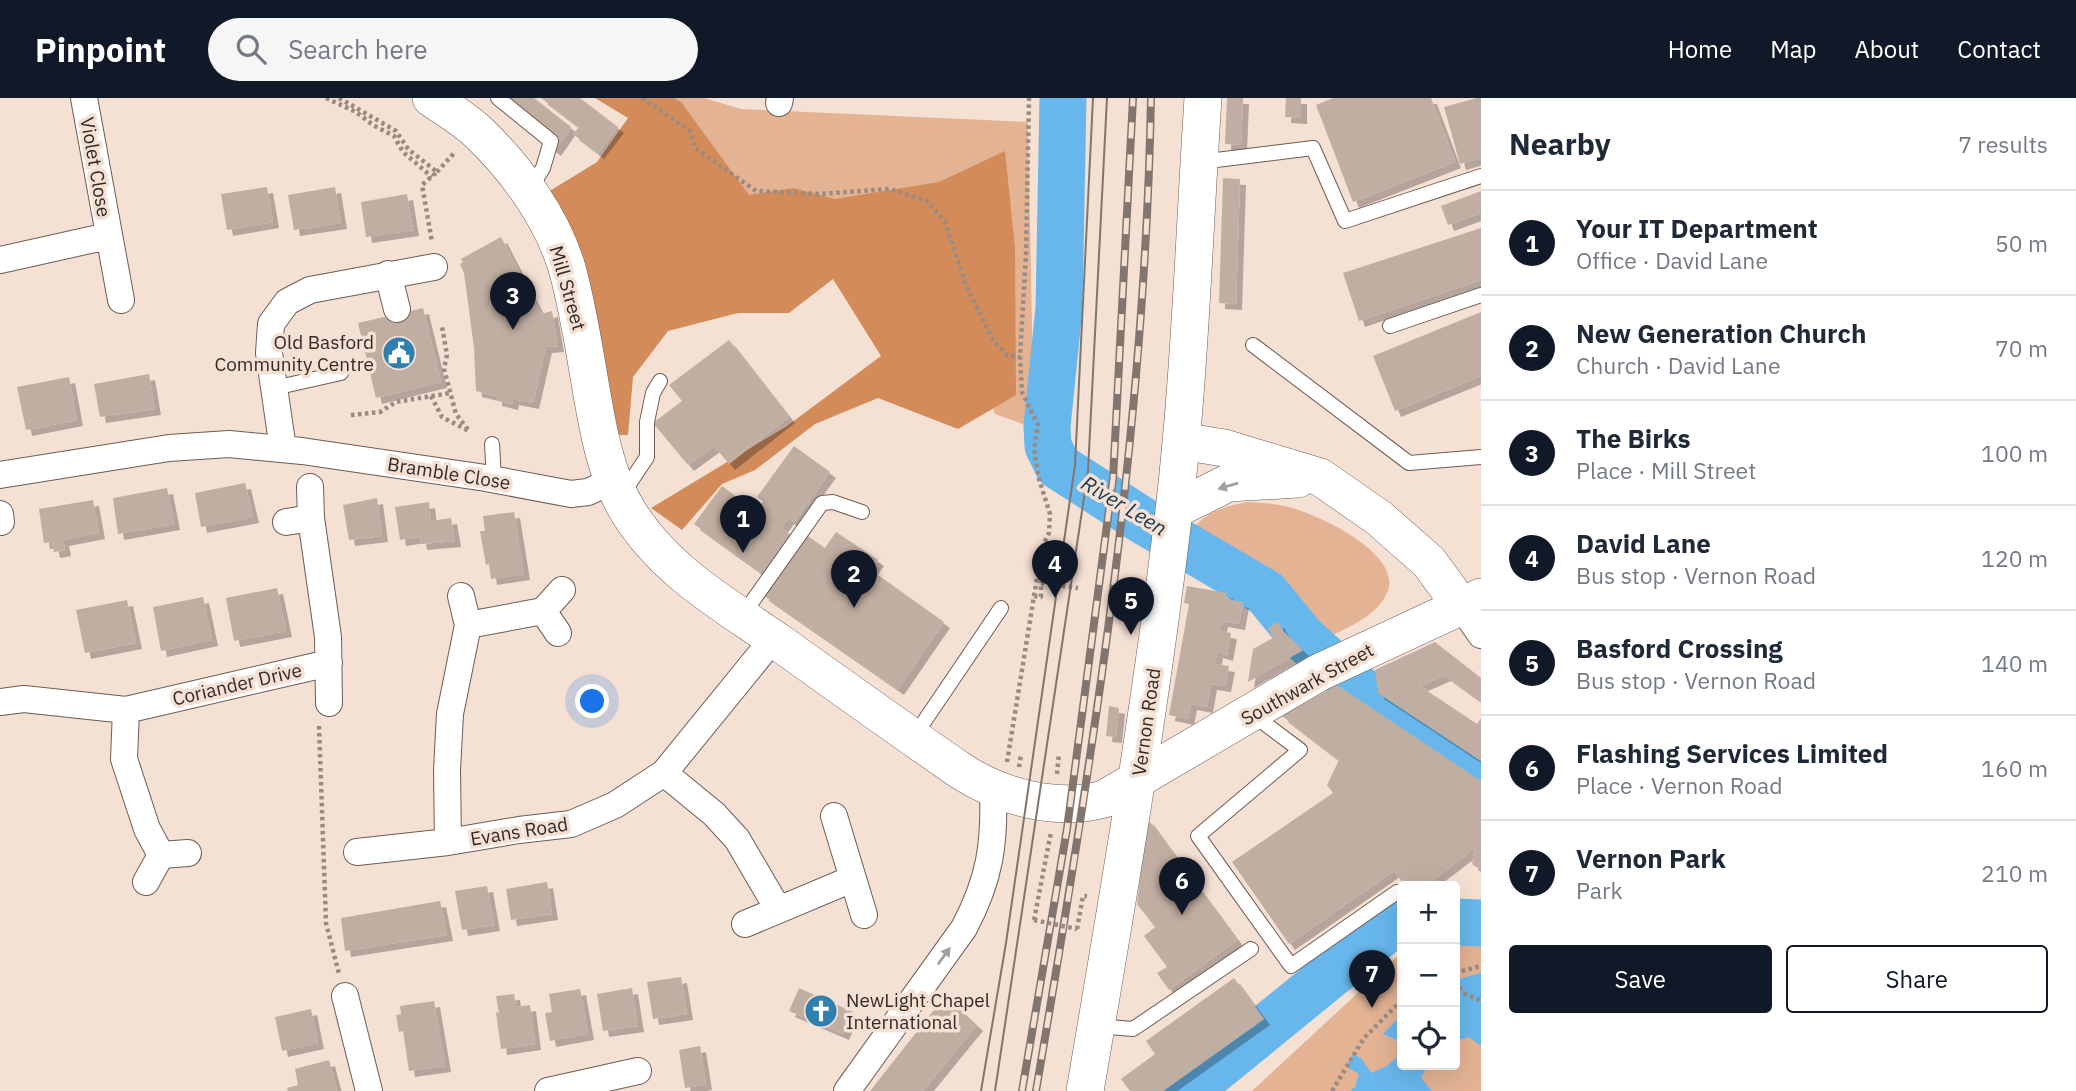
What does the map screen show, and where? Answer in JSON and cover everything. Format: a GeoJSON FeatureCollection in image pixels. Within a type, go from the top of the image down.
{"type":"FeatureCollection","features":[{"type":"Feature","properties":{"kind":"main road","name":"Mill Street"},"geometry":{"type":"LineString","coordinates":[[431,98],[477,131],[502,157],[549,226],[566,266],[580,326],[594,411],[616,489],[650,544],[705,594],[913,738]]}},
{"type":"Feature","properties":{"kind":"main road","name":"Vernon Road"},"geometry":{"type":"LineString","coordinates":[[1085,1091],[1138,780],[1174,510],[1181,441],[1203,98]]}},
{"type":"Feature","properties":{"kind":"main road"},"geometry":{"type":"LineString","coordinates":[[1181,441],[1224,448],[1320,477],[1379,518],[1429,562],[1474,613]]}},
{"type":"Feature","properties":{"kind":"main road"},"geometry":{"type":"LineString","coordinates":[[1174,510],[1228,483],[1320,477]]}},
{"type":"Feature","properties":{"kind":"main road","name":"Southwark Street"},"geometry":{"type":"LineString","coordinates":[[913,738],[961,771],[999,779],[1015,796],[1083,804],[1104,799],[1333,666],[1474,613]]}},
{"type":"Feature","properties":{"kind":"street","name":"Violet Close"},"geometry":{"type":"LineString","coordinates":[[84,98],[121,300]]}},
{"type":"Feature","properties":{"kind":"street","name":"Violet Close"},"geometry":{"type":"LineString","coordinates":[[0,260],[108,236]]}},
{"type":"Feature","properties":{"kind":"street"},"geometry":{"type":"LineString","coordinates":[[283,449],[269,353],[271,324],[287,302],[310,290],[425,268]]}},
{"type":"Feature","properties":{"kind":"street"},"geometry":{"type":"LineString","coordinates":[[388,274],[397,309]]}},
{"type":"Feature","properties":{"kind":"street","name":"Bramble Close"},"geometry":{"type":"LineString","coordinates":[[0,475],[169,448],[229,444],[283,449],[571,494],[616,489]]}},
{"type":"Feature","properties":{"kind":"street","name":"Coriander Drive"},"geometry":{"type":"LineString","coordinates":[[0,702],[24,699],[126,710],[329,663],[324,611],[298,520],[310,487]]}},
{"type":"Feature","properties":{"kind":"street"},"geometry":{"type":"LineString","coordinates":[[0,514],[1,522]]}},
{"type":"Feature","properties":{"kind":"street"},"geometry":{"type":"LineString","coordinates":[[468,625],[551,622],[562,590]]}},
{"type":"Feature","properties":{"kind":"street"},"geometry":{"type":"LineString","coordinates":[[448,842],[447,770],[450,714],[468,625],[461,596]]}},
{"type":"Feature","properties":{"kind":"street","name":"Evans Road"},"geometry":{"type":"LineString","coordinates":[[357,852],[571,824],[615,806],[664,773],[773,639]]}},
{"type":"Feature","properties":{"kind":"street"},"geometry":{"type":"LineString","coordinates":[[329,663],[329,703]]}},
{"type":"Feature","properties":{"kind":"street"},"geometry":{"type":"LineString","coordinates":[[126,710],[124,760],[147,829],[161,855]]}},
{"type":"Feature","properties":{"kind":"street"},"geometry":{"type":"LineString","coordinates":[[664,773],[713,814],[737,839],[778,909]]}},
{"type":"Feature","properties":{"kind":"street"},"geometry":{"type":"LineString","coordinates":[[847,1091],[964,928],[977,903],[993,842],[999,779]]}},
{"type":"Feature","properties":{"kind":"street"},"geometry":{"type":"LineString","coordinates":[[834,816],[864,915]]}},
{"type":"Feature","properties":{"kind":"street"},"geometry":{"type":"LineString","coordinates":[[161,855],[188,853]]}},
{"type":"Feature","properties":{"kind":"street"},"geometry":{"type":"LineString","coordinates":[[146,882],[161,855]]}},
{"type":"Feature","properties":{"kind":"street"},"geometry":{"type":"LineString","coordinates":[[745,924],[852,879]]}},
{"type":"Feature","properties":{"kind":"street"},"geometry":{"type":"LineString","coordinates":[[345,996],[369,1091]]}},
{"type":"Feature","properties":{"kind":"street"},"geometry":{"type":"LineString","coordinates":[[548,1091],[585,1087],[638,1071]]}},
{"type":"Feature","properties":{"kind":"lane"},"geometry":{"type":"LineString","coordinates":[[498,98],[551,141],[543,168],[528,192]]}},
{"type":"Feature","properties":{"kind":"lane"},"geometry":{"type":"LineString","coordinates":[[1199,163],[1313,148],[1345,220],[1481,176]]}},
{"type":"Feature","properties":{"kind":"lane"},"geometry":{"type":"LineString","coordinates":[[1390,326],[1481,295]]}},
{"type":"Feature","properties":{"kind":"lane"},"geometry":{"type":"LineString","coordinates":[[1252,345],[1409,463],[1481,457]]}},
{"type":"Feature","properties":{"kind":"lane"},"geometry":{"type":"LineString","coordinates":[[274,388],[341,373]]}},
{"type":"Feature","properties":{"kind":"lane"},"geometry":{"type":"LineString","coordinates":[[616,489],[647,457],[647,422],[653,393],[660,381]]}},
{"type":"Feature","properties":{"kind":"lane"},"geometry":{"type":"LineString","coordinates":[[492,444],[494,480]]}},
{"type":"Feature","properties":{"kind":"lane"},"geometry":{"type":"LineString","coordinates":[[741,617],[822,503],[833,502],[862,512]]}},
{"type":"Feature","properties":{"kind":"lane"},"geometry":{"type":"LineString","coordinates":[[913,738],[1001,608]]}},
{"type":"Feature","properties":{"kind":"lane"},"geometry":{"type":"LineString","coordinates":[[1251,713],[1300,750],[1198,836],[1291,966],[1397,892]]}},
{"type":"Feature","properties":{"kind":"lane"},"geometry":{"type":"LineString","coordinates":[[1096,1026],[1133,1029],[1251,949]]}},
{"type":"Feature","properties":{"kind":"path"},"geometry":{"type":"LineString","coordinates":[[326,98],[356,112],[394,136],[403,152],[432,177]]}},
{"type":"Feature","properties":{"kind":"path"},"geometry":{"type":"LineString","coordinates":[[339,98],[396,131],[408,149],[437,172],[422,185],[433,248],[431,259],[425,268]]}},
{"type":"Feature","properties":{"kind":"path"},"geometry":{"type":"LineString","coordinates":[[642,98],[690,131],[695,148],[756,191],[820,194],[889,189],[928,201],[945,222],[966,285],[993,340],[1007,355],[1020,357]]}},
{"type":"Feature","properties":{"kind":"path"},"geometry":{"type":"LineString","coordinates":[[999,779],[1042,547],[1049,533],[1050,514],[1039,479],[1034,449],[1038,425],[1022,392],[1020,357],[1026,254],[1029,98]]}},
{"type":"Feature","properties":{"kind":"path"},"geometry":{"type":"LineString","coordinates":[[431,396],[442,417],[469,431],[456,414],[450,393],[444,369],[447,355],[442,326]]}},
{"type":"Feature","properties":{"kind":"path"},"geometry":{"type":"LineString","coordinates":[[351,415],[380,412],[396,402],[450,393]]}},
{"type":"Feature","properties":{"kind":"path"},"geometry":{"type":"LineString","coordinates":[[1034,596],[1041,597],[1041,583],[1078,588]]}},
{"type":"Feature","properties":{"kind":"path"},"geometry":{"type":"LineString","coordinates":[[329,703],[319,723],[326,923],[345,996]]}},
{"type":"Feature","properties":{"kind":"path"},"geometry":{"type":"LineString","coordinates":[[1057,780],[1059,754]]}},
{"type":"Feature","properties":{"kind":"path"},"geometry":{"type":"LineString","coordinates":[[1052,827],[1034,920],[1077,929],[1083,896]]}},
{"type":"Feature","properties":{"kind":"path"},"geometry":{"type":"LineString","coordinates":[[1460,972],[1481,966]]}},
{"type":"Feature","properties":{"kind":"path"},"geometry":{"type":"LineString","coordinates":[[1460,988],[1481,1001]]}},
{"type":"Feature","properties":{"kind":"path"},"geometry":{"type":"LineString","coordinates":[[1332,1091],[1364,1038],[1397,1005]]}},
{"type":"Feature","properties":{"kind":"shaded area"},"geometry":{"type":"Polygon","coordinates":[[[595,98],[674,98],[681,102],[749,195],[793,188],[835,199],[939,182],[1005,151],[1015,248],[1016,395],[958,429],[878,398],[815,424],[755,470],[722,484],[682,530],[651,508],[787,426],[881,356],[833,279],[789,313],[738,313],[668,331],[633,377],[628,435],[617,435],[548,192],[597,162],[628,118],[595,98]]]}},
{"type":"Feature","properties":{"kind":"shaded area"},"geometry":{"type":"Polygon","coordinates":[[[617,98],[704,98],[741,109],[1028,122],[1034,428],[995,414],[920,206],[742,200],[617,98]]]}},
{"type":"Feature","properties":{"kind":"shaded area"},"geometry":{"type":"Polygon","coordinates":[[[1247,502],[1285,506],[1315,516],[1370,549],[1383,563],[1389,578],[1383,601],[1364,618],[1333,635],[1277,579],[1194,528],[1211,513],[1247,502]]]}},
{"type":"Feature","properties":{"kind":"shaded area"},"geometry":{"type":"Polygon","coordinates":[[[1481,936],[1481,1091],[1252,1091],[1397,957],[1397,1070],[1460,1070],[1460,937],[1481,936]]]}},
{"type":"Feature","properties":{"kind":"water"},"geometry":{"type":"Polygon","coordinates":[[[1481,973],[1481,1046],[1469,1037],[1460,1040],[1460,979],[1481,973]]]}},
{"type":"Feature","properties":{"kind":"water"},"geometry":{"type":"Polygon","coordinates":[[[1397,1019],[1397,1043],[1383,1034],[1397,1019]]]}},
{"type":"Feature","properties":{"kind":"water"},"geometry":{"type":"Polygon","coordinates":[[[1353,1054],[1362,1059],[1371,1073],[1387,1066],[1397,1057],[1397,1070],[1425,1070],[1421,1078],[1432,1091],[1350,1091],[1355,1087],[1359,1074],[1346,1066],[1353,1054]]]}},
{"type":"Feature","properties":{"kind":"building"},"geometry":{"type":"Polygon","coordinates":[[[491,98],[534,98],[571,127],[555,150],[491,98]]]}},
{"type":"Feature","properties":{"kind":"building"},"geometry":{"type":"Polygon","coordinates":[[[541,98],[580,98],[618,127],[598,153],[573,134],[579,127],[541,98]]]}},
{"type":"Feature","properties":{"kind":"building"},"geometry":{"type":"Polygon","coordinates":[[[1227,98],[1243,98],[1241,145],[1225,144],[1227,98]]]}},
{"type":"Feature","properties":{"kind":"building"},"geometry":{"type":"Polygon","coordinates":[[[1286,98],[1301,98],[1301,118],[1285,117],[1286,98]]]}},
{"type":"Feature","properties":{"kind":"building"},"geometry":{"type":"Polygon","coordinates":[[[1333,98],[1431,98],[1455,162],[1353,202],[1316,105],[1333,98]]]}},
{"type":"Feature","properties":{"kind":"building"},"geometry":{"type":"Polygon","coordinates":[[[1481,98],[1481,158],[1460,164],[1444,107],[1481,98]]]}},
{"type":"Feature","properties":{"kind":"building"},"geometry":{"type":"Polygon","coordinates":[[[1223,178],[1240,179],[1236,304],[1219,303],[1223,178]]]}},
{"type":"Feature","properties":{"kind":"building"},"geometry":{"type":"Polygon","coordinates":[[[267,187],[273,222],[227,230],[221,194],[267,187]]]}},
{"type":"Feature","properties":{"kind":"building"},"geometry":{"type":"Polygon","coordinates":[[[335,187],[341,223],[294,230],[288,195],[335,187]]]}},
{"type":"Feature","properties":{"kind":"building"},"geometry":{"type":"Polygon","coordinates":[[[1481,191],[1481,213],[1448,225],[1441,206],[1481,191]]]}},
{"type":"Feature","properties":{"kind":"building"},"geometry":{"type":"Polygon","coordinates":[[[407,194],[413,230],[366,237],[361,202],[407,194]]]}},
{"type":"Feature","properties":{"kind":"building"},"geometry":{"type":"Polygon","coordinates":[[[1481,228],[1481,280],[1359,321],[1343,273],[1481,228]]]}},
{"type":"Feature","properties":{"kind":"building"},"geometry":{"type":"Polygon","coordinates":[[[501,237],[541,314],[552,311],[558,346],[546,347],[533,403],[513,399],[512,404],[476,391],[474,348],[464,273],[460,264],[463,262],[461,259],[501,237]]]}},
{"type":"Feature","properties":{"kind":"building","name":"Old Basford Community Centre"},"geometry":{"type":"Polygon","coordinates":[[[423,308],[441,382],[376,398],[358,323],[423,308]]]}},
{"type":"Feature","properties":{"kind":"building"},"geometry":{"type":"Polygon","coordinates":[[[1481,312],[1481,376],[1395,411],[1373,356],[1481,312]]]}},
{"type":"Feature","properties":{"kind":"building"},"geometry":{"type":"Polygon","coordinates":[[[729,340],[789,417],[729,464],[714,446],[688,465],[653,423],[682,401],[669,385],[729,340]]]}},
{"type":"Feature","properties":{"kind":"building"},"geometry":{"type":"Polygon","coordinates":[[[149,374],[155,409],[100,417],[94,384],[149,374]]]}},
{"type":"Feature","properties":{"kind":"building"},"geometry":{"type":"Polygon","coordinates":[[[69,377],[77,420],[26,430],[17,387],[69,377]]]}},
{"type":"Feature","properties":{"kind":"building"},"geometry":{"type":"Polygon","coordinates":[[[794,446],[830,472],[794,522],[788,518],[781,528],[794,537],[766,576],[694,524],[722,486],[756,511],[763,501],[757,497],[794,446]]]}},
{"type":"Feature","properties":{"kind":"building"},"geometry":{"type":"Polygon","coordinates":[[[245,483],[253,517],[201,527],[195,493],[245,483]]]}},
{"type":"Feature","properties":{"kind":"building"},"geometry":{"type":"Polygon","coordinates":[[[167,488],[174,524],[118,534],[113,498],[167,488]]]}},
{"type":"Feature","properties":{"kind":"building"},"geometry":{"type":"Polygon","coordinates":[[[377,498],[382,536],[349,540],[343,505],[377,498]]]}},
{"type":"Feature","properties":{"kind":"building"},"geometry":{"type":"Polygon","coordinates":[[[93,500],[99,533],[63,540],[65,550],[54,552],[52,542],[44,543],[39,509],[93,500]]]}},
{"type":"Feature","properties":{"kind":"building"},"geometry":{"type":"Polygon","coordinates":[[[429,502],[431,521],[451,518],[455,541],[421,544],[420,537],[400,540],[395,507],[429,502]]]}},
{"type":"Feature","properties":{"kind":"building"},"geometry":{"type":"Polygon","coordinates":[[[514,512],[524,574],[491,579],[480,531],[485,531],[483,516],[514,512]]]}},
{"type":"Feature","properties":{"kind":"building"},"geometry":{"type":"Polygon","coordinates":[[[836,532],[878,560],[871,570],[944,622],[898,689],[763,595],[805,534],[825,548],[836,532]]]}},
{"type":"Feature","properties":{"kind":"building"},"geometry":{"type":"Polygon","coordinates":[[[1187,586],[1227,593],[1226,599],[1243,602],[1239,624],[1222,621],[1220,631],[1231,633],[1227,655],[1217,652],[1215,664],[1229,666],[1225,686],[1211,684],[1207,707],[1191,704],[1188,719],[1169,715],[1189,604],[1184,603],[1187,586]]]}},
{"type":"Feature","properties":{"kind":"building"},"geometry":{"type":"Polygon","coordinates":[[[277,588],[286,631],[234,641],[226,598],[277,588]]]}},
{"type":"Feature","properties":{"kind":"building"},"geometry":{"type":"Polygon","coordinates":[[[203,597],[212,640],[161,651],[153,607],[203,597]]]}},
{"type":"Feature","properties":{"kind":"building"},"geometry":{"type":"Polygon","coordinates":[[[127,600],[136,643],[85,653],[76,610],[127,600]]]}},
{"type":"Feature","properties":{"kind":"building"},"geometry":{"type":"Polygon","coordinates":[[[1278,622],[1284,632],[1303,650],[1248,682],[1253,649],[1273,638],[1268,628],[1278,622]]]}},
{"type":"Feature","properties":{"kind":"building"},"geometry":{"type":"Polygon","coordinates":[[[1435,642],[1481,678],[1481,701],[1445,675],[1420,686],[1477,724],[1481,718],[1481,761],[1378,693],[1375,670],[1435,642]]]}},
{"type":"Feature","properties":{"kind":"building"},"geometry":{"type":"Polygon","coordinates":[[[1337,685],[1481,781],[1481,870],[1472,864],[1475,848],[1432,881],[1401,881],[1394,871],[1289,944],[1232,862],[1333,793],[1327,785],[1339,760],[1282,716],[1337,685]]]}},
{"type":"Feature","properties":{"kind":"building"},"geometry":{"type":"Polygon","coordinates":[[[1109,706],[1119,708],[1116,737],[1106,736],[1109,706]]]}},
{"type":"Feature","properties":{"kind":"building"},"geometry":{"type":"Polygon","coordinates":[[[1147,818],[1237,940],[1169,990],[1157,973],[1167,967],[1144,936],[1155,927],[1137,904],[1147,818]]]}},
{"type":"Feature","properties":{"kind":"building"},"geometry":{"type":"Polygon","coordinates":[[[547,882],[552,914],[511,920],[506,889],[547,882]]]}},
{"type":"Feature","properties":{"kind":"building"},"geometry":{"type":"Polygon","coordinates":[[[487,886],[494,925],[462,930],[455,891],[487,886]]]}},
{"type":"Feature","properties":{"kind":"building"},"geometry":{"type":"Polygon","coordinates":[[[440,901],[447,935],[345,951],[341,918],[440,901]]]}},
{"type":"Feature","properties":{"kind":"building"},"geometry":{"type":"Polygon","coordinates":[[[681,977],[687,1014],[653,1019],[647,982],[681,977]]]}},
{"type":"Feature","properties":{"kind":"building"},"geometry":{"type":"Polygon","coordinates":[[[1234,978],[1264,1019],[1163,1091],[1130,1091],[1121,1079],[1155,1054],[1146,1041],[1234,978]]]}},
{"type":"Feature","properties":{"kind":"building"},"geometry":{"type":"Polygon","coordinates":[[[632,988],[638,1026],[603,1031],[597,994],[632,988]]]}},
{"type":"Feature","properties":{"kind":"building","name":"NewLight Chapel International"},"geometry":{"type":"Polygon","coordinates":[[[799,988],[853,1012],[843,1034],[789,1011],[799,988]]]}},
{"type":"Feature","properties":{"kind":"building"},"geometry":{"type":"Polygon","coordinates":[[[580,989],[588,1034],[550,1041],[545,1013],[552,1012],[549,994],[580,989]]]}},
{"type":"Feature","properties":{"kind":"building"},"geometry":{"type":"Polygon","coordinates":[[[514,994],[516,1007],[530,1005],[535,1044],[501,1049],[496,996],[514,994]]]}},
{"type":"Feature","properties":{"kind":"building"},"geometry":{"type":"Polygon","coordinates":[[[945,996],[977,1025],[923,1091],[870,1091],[945,996]]]}},
{"type":"Feature","properties":{"kind":"building"},"geometry":{"type":"Polygon","coordinates":[[[434,1001],[445,1066],[409,1071],[403,1031],[399,1032],[396,1015],[401,1014],[400,1006],[434,1001]]]}},
{"type":"Feature","properties":{"kind":"building"},"geometry":{"type":"Polygon","coordinates":[[[311,1009],[318,1043],[282,1051],[275,1017],[311,1009]]]}},
{"type":"Feature","properties":{"kind":"building"},"geometry":{"type":"Polygon","coordinates":[[[700,1046],[706,1084],[685,1088],[679,1050],[700,1046]]]}},
{"type":"Feature","properties":{"kind":"building"},"geometry":{"type":"Polygon","coordinates":[[[329,1060],[337,1091],[288,1091],[287,1088],[298,1085],[295,1069],[329,1060]]]}},
{"type":"Feature","properties":{"kind":"waterway","name":"River Leen"},"geometry":{"type":"LineString","coordinates":[[1063,98],[1059,308],[1047,426],[1048,446],[1058,466],[1145,522],[1266,593],[1302,637],[1391,718],[1481,771]]}},
{"type":"Feature","properties":{"kind":"waterway","name":"River Leen"},"geometry":{"type":"LineString","coordinates":[[1460,922],[1481,923]]}},
{"type":"Feature","properties":{"kind":"waterway","name":"River Leen"},"geometry":{"type":"LineString","coordinates":[[1188,1091],[1397,923]]}},
{"type":"Feature","properties":{"kind":"tram line"},"geometry":{"type":"LineString","coordinates":[[981,1091],[1006,943],[1075,465],[1093,98]]}},
{"type":"Feature","properties":{"kind":"tram line"},"geometry":{"type":"LineString","coordinates":[[995,1091],[1088,471],[1107,98]]}},
{"type":"Feature","properties":{"kind":"railway"},"geometry":{"type":"LineString","coordinates":[[1022,1091],[1067,829],[1113,479],[1133,98]]}},
{"type":"Feature","properties":{"kind":"railway"},"geometry":{"type":"LineString","coordinates":[[1036,1091],[1077,844],[1127,472],[1147,223],[1151,98]]}},
{"type":"Feature","properties":{"kind":"place","name":"The Birks"},"geometry":{"type":"Point","coordinates":[513,330]}},
{"type":"Feature","properties":{"kind":"place","name":"Old Basford Community Centre"},"geometry":{"type":"Point","coordinates":[399,353]}},
{"type":"Feature","properties":{"kind":"place","name":"Your IT Department"},"geometry":{"type":"Point","coordinates":[743,553]}},
{"type":"Feature","properties":{"kind":"place","name":"David Lane"},"geometry":{"type":"Point","coordinates":[1055,598]}},
{"type":"Feature","properties":{"kind":"place","name":"New Generation Church"},"geometry":{"type":"Point","coordinates":[854,608]}},
{"type":"Feature","properties":{"kind":"place","name":"Basford Crossing"},"geometry":{"type":"Point","coordinates":[1131,635]}},
{"type":"Feature","properties":{"kind":"place","name":"Flashing Services Limited"},"geometry":{"type":"Point","coordinates":[1182,915]}},
{"type":"Feature","properties":{"kind":"place","name":"Vernon Park"},"geometry":{"type":"Point","coordinates":[1372,1008]}},
{"type":"Feature","properties":{"kind":"place","name":"NewLight Chapel International"},"geometry":{"type":"Point","coordinates":[821,1011]}}]}
